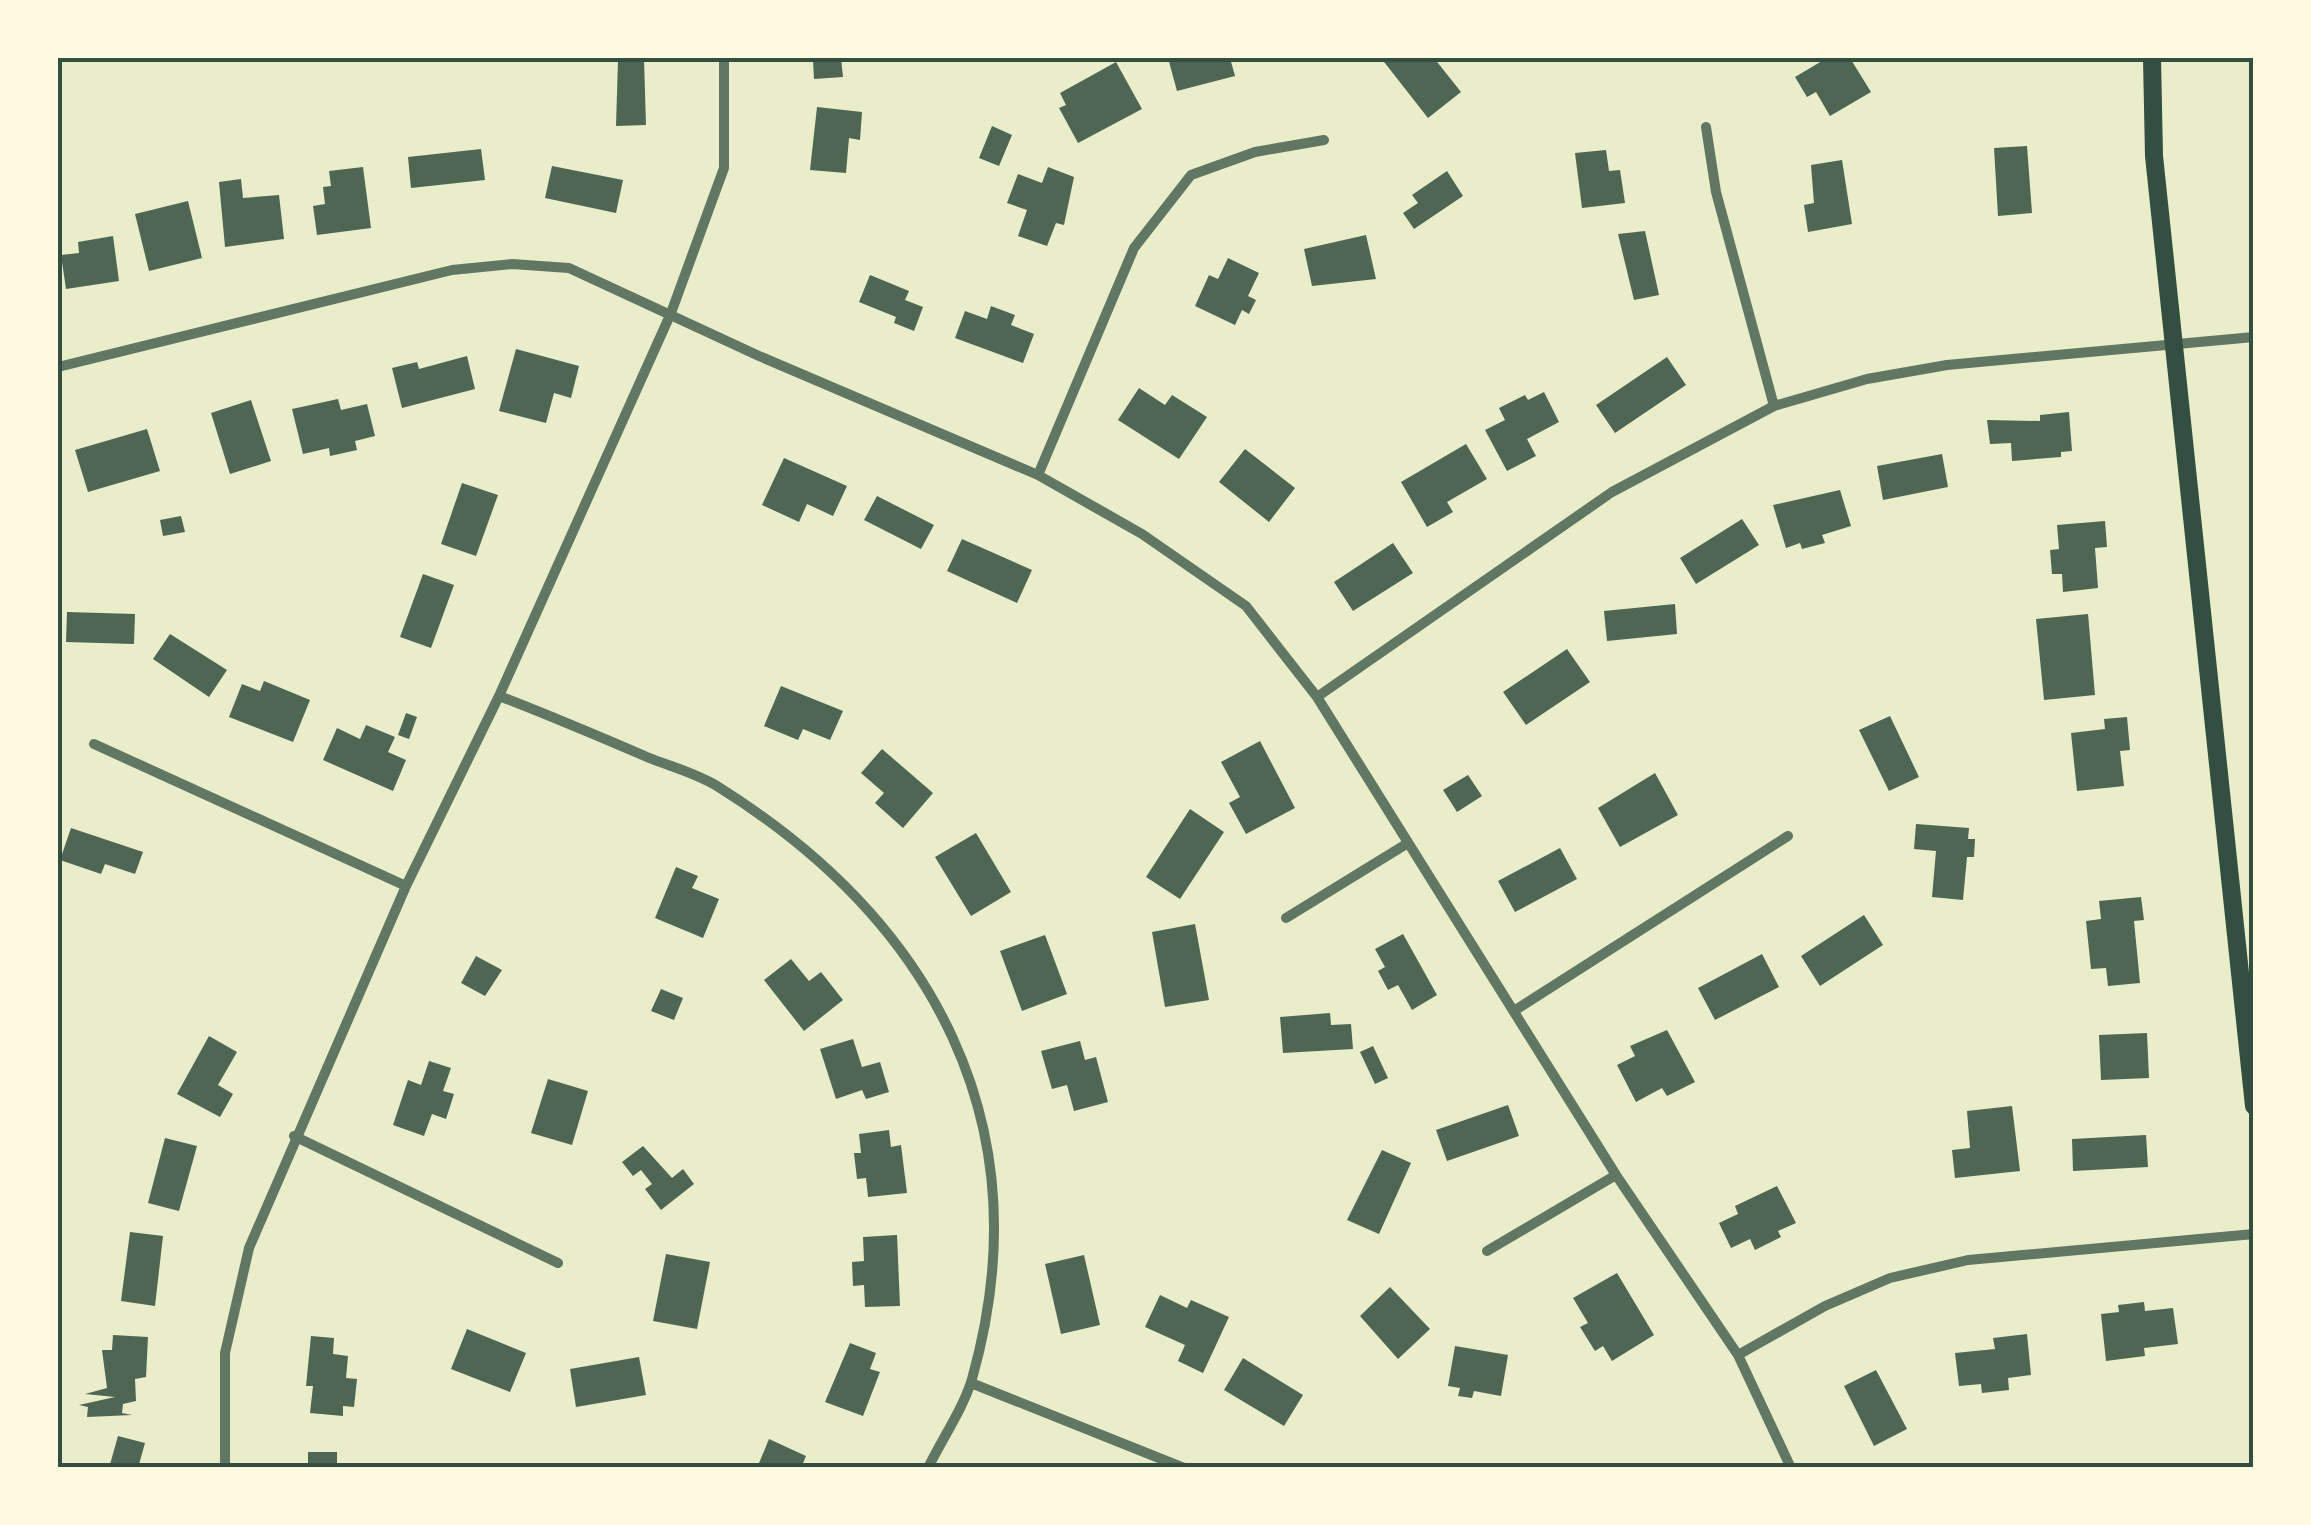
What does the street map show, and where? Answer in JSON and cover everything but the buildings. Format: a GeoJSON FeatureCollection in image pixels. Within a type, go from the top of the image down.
{"type":"FeatureCollection","features":[{"type":"Feature","properties":{"kind":"main road"},"geometry":{"type":"LineString","coordinates":[[2152,58],[2154,156],[2254,1106]]}},
{"type":"Feature","properties":{"kind":"street"},"geometry":{"type":"LineString","coordinates":[[225,1468],[224,1353],[249,1248],[294,1136],[406,886],[499,696],[672,314],[724,168],[724,58]]}},
{"type":"Feature","properties":{"kind":"street"},"geometry":{"type":"LineString","coordinates":[[1706,127],[1716,192],[1774,406]]}},
{"type":"Feature","properties":{"kind":"street"},"geometry":{"type":"LineString","coordinates":[[1038,476],[1134,248],[1191,175],[1255,152],[1324,140]]}},
{"type":"Feature","properties":{"kind":"street"},"geometry":{"type":"LineString","coordinates":[[58,367],[452,270],[497,266],[570,268],[758,356],[1038,476],[1142,534],[1246,606],[1317,697],[1517,1009],[1616,1175],[1738,1355],[1791,1468]]}},
{"type":"Feature","properties":{"kind":"street"},"geometry":{"type":"LineString","coordinates":[[1317,697],[1612,492],[1774,406],[1867,379],[1947,365],[2254,337]]}},
{"type":"Feature","properties":{"kind":"street"},"geometry":{"type":"LineString","coordinates":[[499,696],[715,785],[833,873],[905,951],[955,1037],[987,1136],[994,1242],[986,1313],[971,1383],[928,1468]]}},
{"type":"Feature","properties":{"kind":"street"},"geometry":{"type":"LineString","coordinates":[[94,744],[406,886]]}},
{"type":"Feature","properties":{"kind":"street"},"geometry":{"type":"LineString","coordinates":[[1517,1009],[1788,836]]}},
{"type":"Feature","properties":{"kind":"street"},"geometry":{"type":"LineString","coordinates":[[1286,918],[1408,843]]}},
{"type":"Feature","properties":{"kind":"street"},"geometry":{"type":"LineString","coordinates":[[294,1136],[558,1263]]}},
{"type":"Feature","properties":{"kind":"street"},"geometry":{"type":"LineString","coordinates":[[1488,1251],[1616,1175]]}},
{"type":"Feature","properties":{"kind":"street"},"geometry":{"type":"LineString","coordinates":[[1738,1355],[1825,1306],[1890,1278],[1968,1260],[2254,1234]]}},
{"type":"Feature","properties":{"kind":"street"},"geometry":{"type":"LineString","coordinates":[[971,1383],[1184,1468]]}}]}
